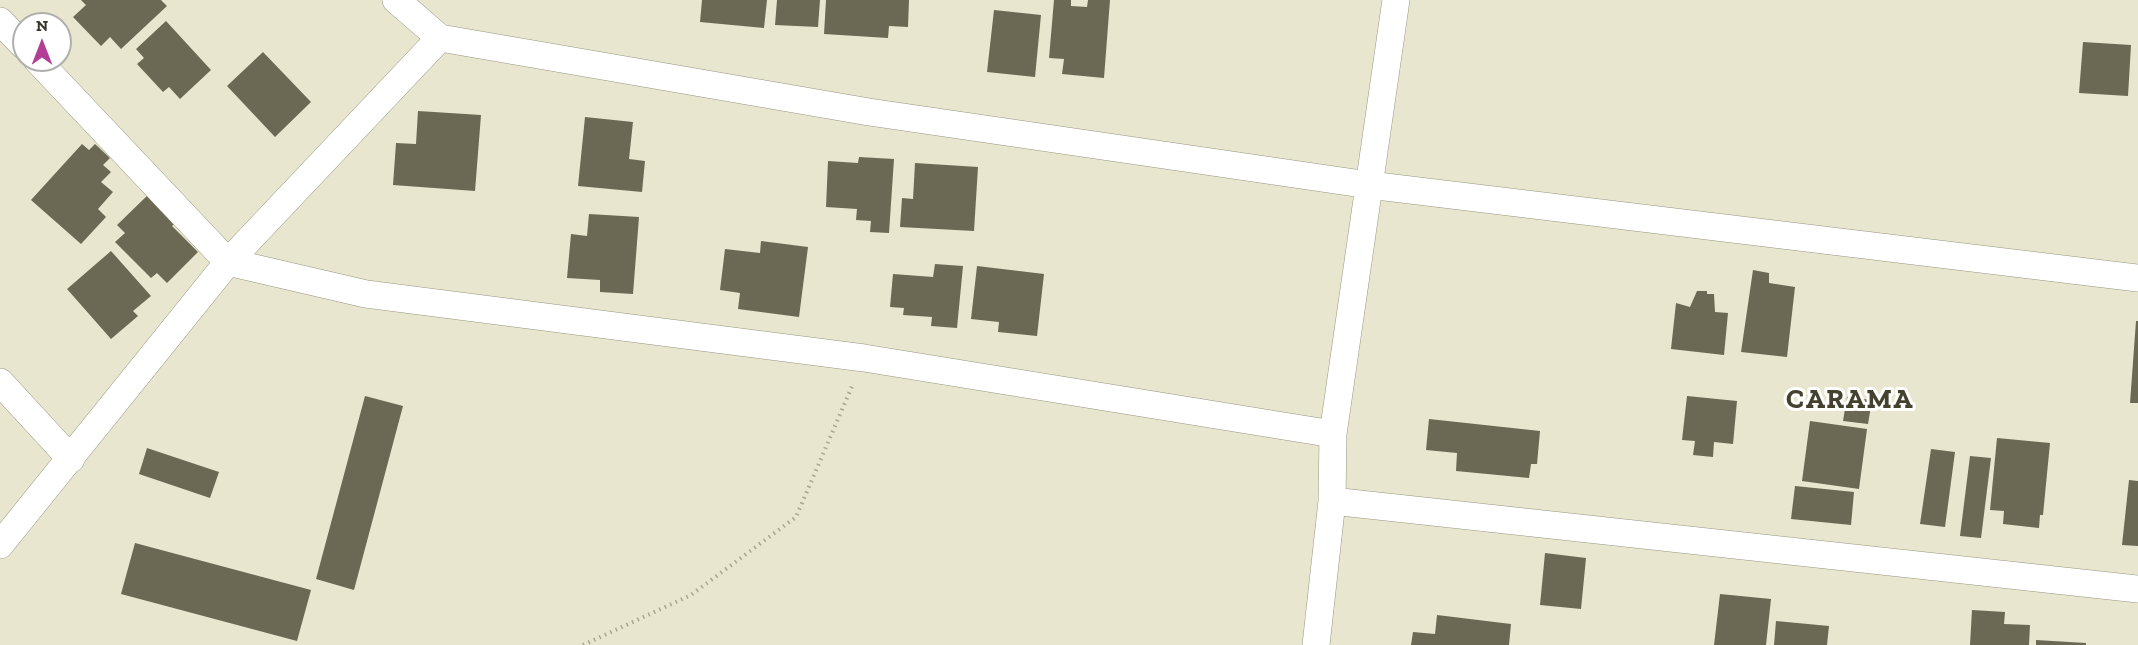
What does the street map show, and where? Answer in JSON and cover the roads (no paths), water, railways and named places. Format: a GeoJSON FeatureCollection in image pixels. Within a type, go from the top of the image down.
{"type":"FeatureCollection","features":[{"type":"Feature","properties":{"kind":"street"},"geometry":{"type":"LineString","coordinates":[[396,0],[440,38],[869,112],[1369,185],[2138,278]]}},
{"type":"Feature","properties":{"kind":"street"},"geometry":{"type":"LineString","coordinates":[[1316,645],[1332,501],[1333,434],[1396,0]]}},
{"type":"Feature","properties":{"kind":"street"},"geometry":{"type":"LineString","coordinates":[[0,21],[12,34]]}},
{"type":"Feature","properties":{"kind":"street"},"geometry":{"type":"LineString","coordinates":[[0,545],[228,262],[440,38]]}},
{"type":"Feature","properties":{"kind":"street"},"geometry":{"type":"LineString","coordinates":[[48,72],[228,262],[366,294],[864,358],[1333,434]]}},
{"type":"Feature","properties":{"kind":"street"},"geometry":{"type":"LineString","coordinates":[[0,382],[71,459]]}},
{"type":"Feature","properties":{"kind":"street"},"geometry":{"type":"LineString","coordinates":[[1332,501],[2138,589]]}},
{"type":"Feature","properties":{"kind":"district","name":"CARAMA"},"geometry":{"type":"Point","coordinates":[1850,400]}}]}
